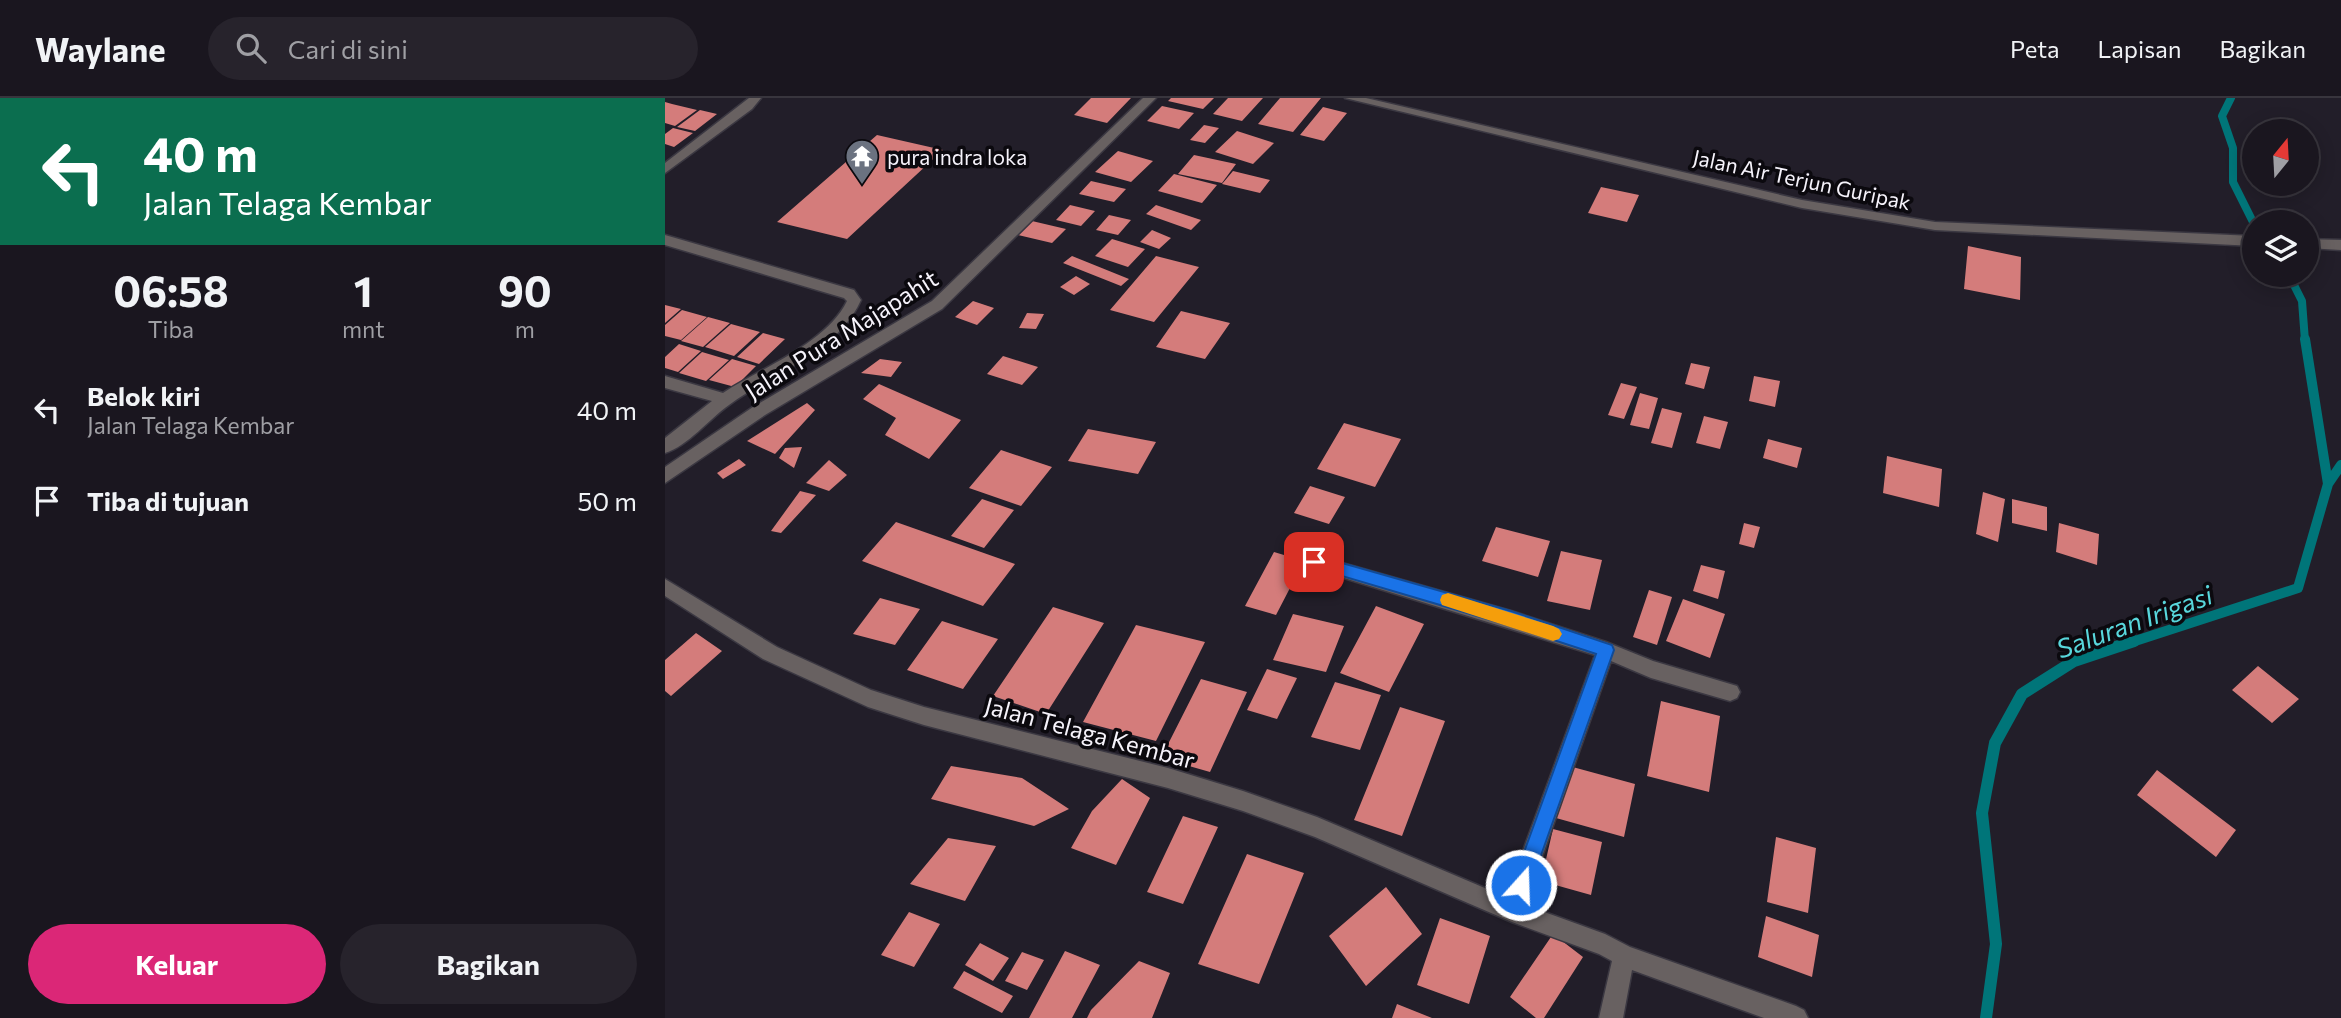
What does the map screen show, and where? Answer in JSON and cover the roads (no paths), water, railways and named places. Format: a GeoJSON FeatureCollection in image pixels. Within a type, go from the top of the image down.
{"type":"FeatureCollection","features":[{"type":"Feature","properties":{"kind":"street"},"geometry":{"type":"LineString","coordinates":[[665,169],[755,98]]}},
{"type":"Feature","properties":{"kind":"street","name":"Jalan Pura Majapahit"},"geometry":{"type":"LineString","coordinates":[[665,476],[759,411],[937,304],[957,288],[1109,135],[1150,98]]}},
{"type":"Feature","properties":{"kind":"street","name":"Jalan Air Terjun Guripak"},"geometry":{"type":"LineString","coordinates":[[1351,98],[1802,204],[1879,219],[1935,226],[2242,240]]}},
{"type":"Feature","properties":{"kind":"street"},"geometry":{"type":"LineString","coordinates":[[665,155],[680,158]]}},
{"type":"Feature","properties":{"kind":"street"},"geometry":{"type":"LineString","coordinates":[[665,240],[844,293],[852,297],[853,304],[830,331],[801,354],[725,399],[665,447]]}},
{"type":"Feature","properties":{"kind":"street"},"geometry":{"type":"LineString","coordinates":[[2319,244],[2341,245]]}},
{"type":"Feature","properties":{"kind":"street"},"geometry":{"type":"LineString","coordinates":[[665,382],[725,399]]}},
{"type":"Feature","properties":{"kind":"street"},"geometry":{"type":"LineString","coordinates":[[1314,562],[1511,619],[1606,650],[1651,669],[1730,692]]}},
{"type":"Feature","properties":{"kind":"street","name":"Jalan Telaga Kembar"},"geometry":{"type":"LineString","coordinates":[[665,587],[770,653],[868,698],[924,716],[1168,778],[1243,801],[1317,827],[1512,911],[1605,945],[1624,956],[1796,1018]]}},
{"type":"Feature","properties":{"kind":"street"},"geometry":{"type":"LineString","coordinates":[[1512,911],[1606,650]]}},
{"type":"Feature","properties":{"kind":"street"},"geometry":{"type":"LineString","coordinates":[[1611,1018],[1624,956]]}},
{"type":"Feature","properties":{"kind":"waterway"},"geometry":{"type":"LineString","coordinates":[[2231,98],[2222,116],[2233,148],[2233,182],[2247,210]]}},
{"type":"Feature","properties":{"kind":"waterway"},"geometry":{"type":"LineString","coordinates":[[2295,287],[2302,301],[2305,341]]}},
{"type":"Feature","properties":{"kind":"waterway"},"geometry":{"type":"LineString","coordinates":[[2305,339],[2328,484]]}},
{"type":"Feature","properties":{"kind":"waterway","name":"Saluran Irigasi"},"geometry":{"type":"LineString","coordinates":[[2328,484],[2341,465]]}},
{"type":"Feature","properties":{"kind":"waterway","name":"Saluran Irigasi"},"geometry":{"type":"LineString","coordinates":[[2129,643],[2298,588],[2328,484]]}},
{"type":"Feature","properties":{"kind":"waterway","name":"Saluran Irigasi"},"geometry":{"type":"LineString","coordinates":[[1986,1018],[1996,944],[1982,813],[1995,743],[2022,694],[2074,661],[2134,641]]}},
{"type":"Feature","properties":{"kind":"place","name":"pura indra loka"},"geometry":{"type":"Point","coordinates":[862,186]}}]}
